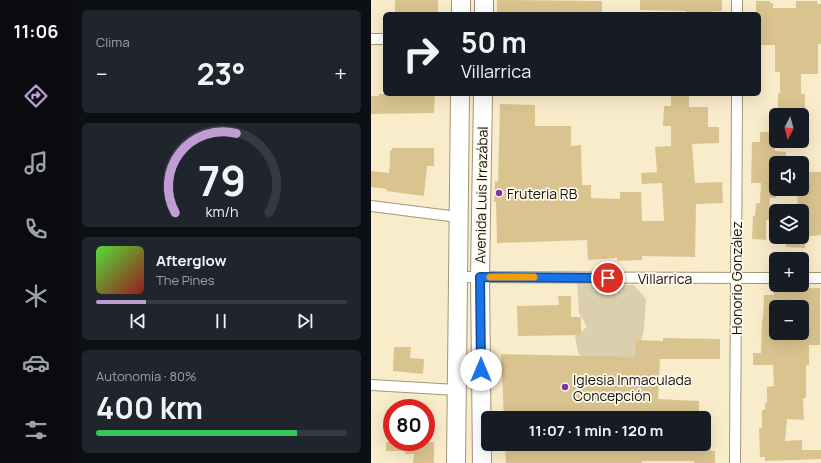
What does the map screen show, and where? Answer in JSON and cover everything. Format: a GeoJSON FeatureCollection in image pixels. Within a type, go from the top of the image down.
{"type":"FeatureCollection","features":[{"type":"Feature","properties":{"kind":"highway"},"geometry":{"type":"LineString","coordinates":[[461,0],[461,12]]}},
{"type":"Feature","properties":{"kind":"highway"},"geometry":{"type":"LineString","coordinates":[[484,0],[484,12]]}},
{"type":"Feature","properties":{"kind":"highway"},"geometry":{"type":"LineString","coordinates":[[456,463],[460,96]]}},
{"type":"Feature","properties":{"kind":"highway","name":"Avenida Luis Irrazábal"},"geometry":{"type":"LineString","coordinates":[[482,463],[480,277],[483,96]]}},
{"type":"Feature","properties":{"kind":"street"},"geometry":{"type":"LineString","coordinates":[[737,0],[737,12]]}},
{"type":"Feature","properties":{"kind":"street"},"geometry":{"type":"LineString","coordinates":[[371,39],[383,40]]}},
{"type":"Feature","properties":{"kind":"street","name":"Honorio González"},"geometry":{"type":"LineString","coordinates":[[735,463],[737,96]]}},
{"type":"Feature","properties":{"kind":"street"},"geometry":{"type":"LineString","coordinates":[[371,206],[458,216]]}},
{"type":"Feature","properties":{"kind":"street","name":"Villarrica"},"geometry":{"type":"LineString","coordinates":[[458,277],[769,278]]}},
{"type":"Feature","properties":{"kind":"street"},"geometry":{"type":"LineString","coordinates":[[809,278],[821,278]]}},
{"type":"Feature","properties":{"kind":"street"},"geometry":{"type":"LineString","coordinates":[[371,385],[457,390]]}},
{"type":"Feature","properties":{"kind":"shaded area"},"geometry":{"type":"Polygon","coordinates":[[[577,282],[594,285],[634,285],[646,299],[644,329],[638,357],[586,362],[578,352],[575,336],[587,327],[579,313],[577,282]]]}},
{"type":"Feature","properties":{"kind":"building"},"geometry":{"type":"Polygon","coordinates":[[[395,0],[438,0],[438,12],[395,12],[395,0]]]}},
{"type":"Feature","properties":{"kind":"building"},"geometry":{"type":"Polygon","coordinates":[[[497,0],[602,1],[602,12],[497,12],[497,0]]]}},
{"type":"Feature","properties":{"kind":"building"},"geometry":{"type":"Polygon","coordinates":[[[640,0],[722,0],[722,11],[686,12],[640,10],[640,0]]]}},
{"type":"Feature","properties":{"kind":"building"},"geometry":{"type":"Polygon","coordinates":[[[756,1],[770,1],[770,3],[773,3],[773,8],[796,8],[796,1],[817,1],[817,4],[821,4],[821,44],[818,44],[818,74],[801,74],[801,94],[805,94],[805,108],[778,108],[780,72],[775,72],[775,45],[761,45],[761,12],[756,12],[756,1]]]}},
{"type":"Feature","properties":{"kind":"building"},"geometry":{"type":"Polygon","coordinates":[[[379,94],[383,94],[383,96],[435,96],[434,113],[371,114],[371,96],[379,96],[379,94]]]}},
{"type":"Feature","properties":{"kind":"building"},"geometry":{"type":"Polygon","coordinates":[[[671,96],[689,96],[689,107],[708,107],[708,127],[719,127],[719,143],[692,144],[695,183],[722,182],[723,203],[696,204],[695,257],[642,256],[642,260],[617,261],[617,258],[588,260],[587,240],[497,243],[496,202],[494,202],[495,181],[498,182],[500,104],[535,105],[535,126],[571,126],[571,146],[581,145],[582,185],[591,185],[591,198],[620,199],[620,192],[641,192],[642,221],[664,221],[662,183],[642,184],[641,173],[657,172],[655,147],[671,146],[671,126],[663,126],[664,106],[671,106],[671,96]]]}},
{"type":"Feature","properties":{"kind":"building"},"geometry":{"type":"Polygon","coordinates":[[[760,132],[769,132],[769,148],[775,148],[775,151],[786,152],[786,156],[769,156],[769,196],[776,196],[776,198],[770,198],[769,220],[766,220],[766,240],[752,239],[753,216],[755,216],[756,203],[760,203],[761,183],[751,183],[752,142],[760,142],[760,132]]]}},
{"type":"Feature","properties":{"kind":"building"},"geometry":{"type":"Polygon","coordinates":[[[392,148],[434,148],[434,166],[427,166],[424,196],[386,191],[387,189],[371,187],[371,171],[389,173],[390,150],[392,150],[392,148]]]}},
{"type":"Feature","properties":{"kind":"building"},"geometry":{"type":"Polygon","coordinates":[[[809,172],[821,172],[821,235],[809,236],[809,204],[798,204],[797,196],[809,196],[809,172]]]}},
{"type":"Feature","properties":{"kind":"building"},"geometry":{"type":"Polygon","coordinates":[[[786,244],[805,244],[805,248],[786,247],[786,244]]]}},
{"type":"Feature","properties":{"kind":"building"},"geometry":{"type":"Polygon","coordinates":[[[809,288],[820,288],[820,345],[809,345],[809,365],[806,365],[806,398],[803,398],[804,420],[787,419],[785,441],[802,440],[802,450],[821,450],[821,459],[765,461],[765,457],[760,457],[759,428],[762,428],[762,410],[765,410],[765,403],[767,403],[767,387],[774,386],[773,365],[753,365],[753,353],[761,353],[764,295],[774,295],[774,292],[809,292],[809,288]]]}},
{"type":"Feature","properties":{"kind":"building"},"geometry":{"type":"Polygon","coordinates":[[[558,296],[571,296],[571,317],[581,317],[581,335],[518,336],[517,306],[559,305],[558,296]]]}},
{"type":"Feature","properties":{"kind":"building","name":"Iglesia Inmaculada Concepción"},"geometry":{"type":"Polygon","coordinates":[[[663,338],[720,339],[720,359],[660,359],[658,399],[699,401],[699,411],[504,411],[501,354],[635,357],[636,340],[663,341],[663,338]]]}},
{"type":"Feature","properties":{"kind":"building"},"geometry":{"type":"Polygon","coordinates":[[[394,347],[411,347],[410,358],[424,359],[423,374],[393,371],[394,347]]]}},
{"type":"Feature","properties":{"kind":"building"},"geometry":{"type":"Polygon","coordinates":[[[405,451],[434,451],[434,463],[413,463],[414,454],[405,454],[405,451]]]}},
{"type":"Feature","properties":{"kind":"building"},"geometry":{"type":"Polygon","coordinates":[[[505,451],[715,451],[715,463],[694,463],[694,461],[642,461],[642,463],[506,463],[505,451]]]}},
{"type":"Feature","properties":{"kind":"slow traffic"},"geometry":{"type":"LineString","coordinates":[[490,277],[534,277]]}},
{"type":"Feature","properties":{"kind":"place","name":"Fruteria RB"},"geometry":{"type":"Point","coordinates":[499,193]}},
{"type":"Feature","properties":{"kind":"place","name":"Iglesia Inmaculada Concepción"},"geometry":{"type":"Point","coordinates":[565,387]}},
{"type":"Feature","properties":{"kind":"route"},"geometry":{"type":"LineString","coordinates":[[481,370],[480,277],[608,278]]}}]}
